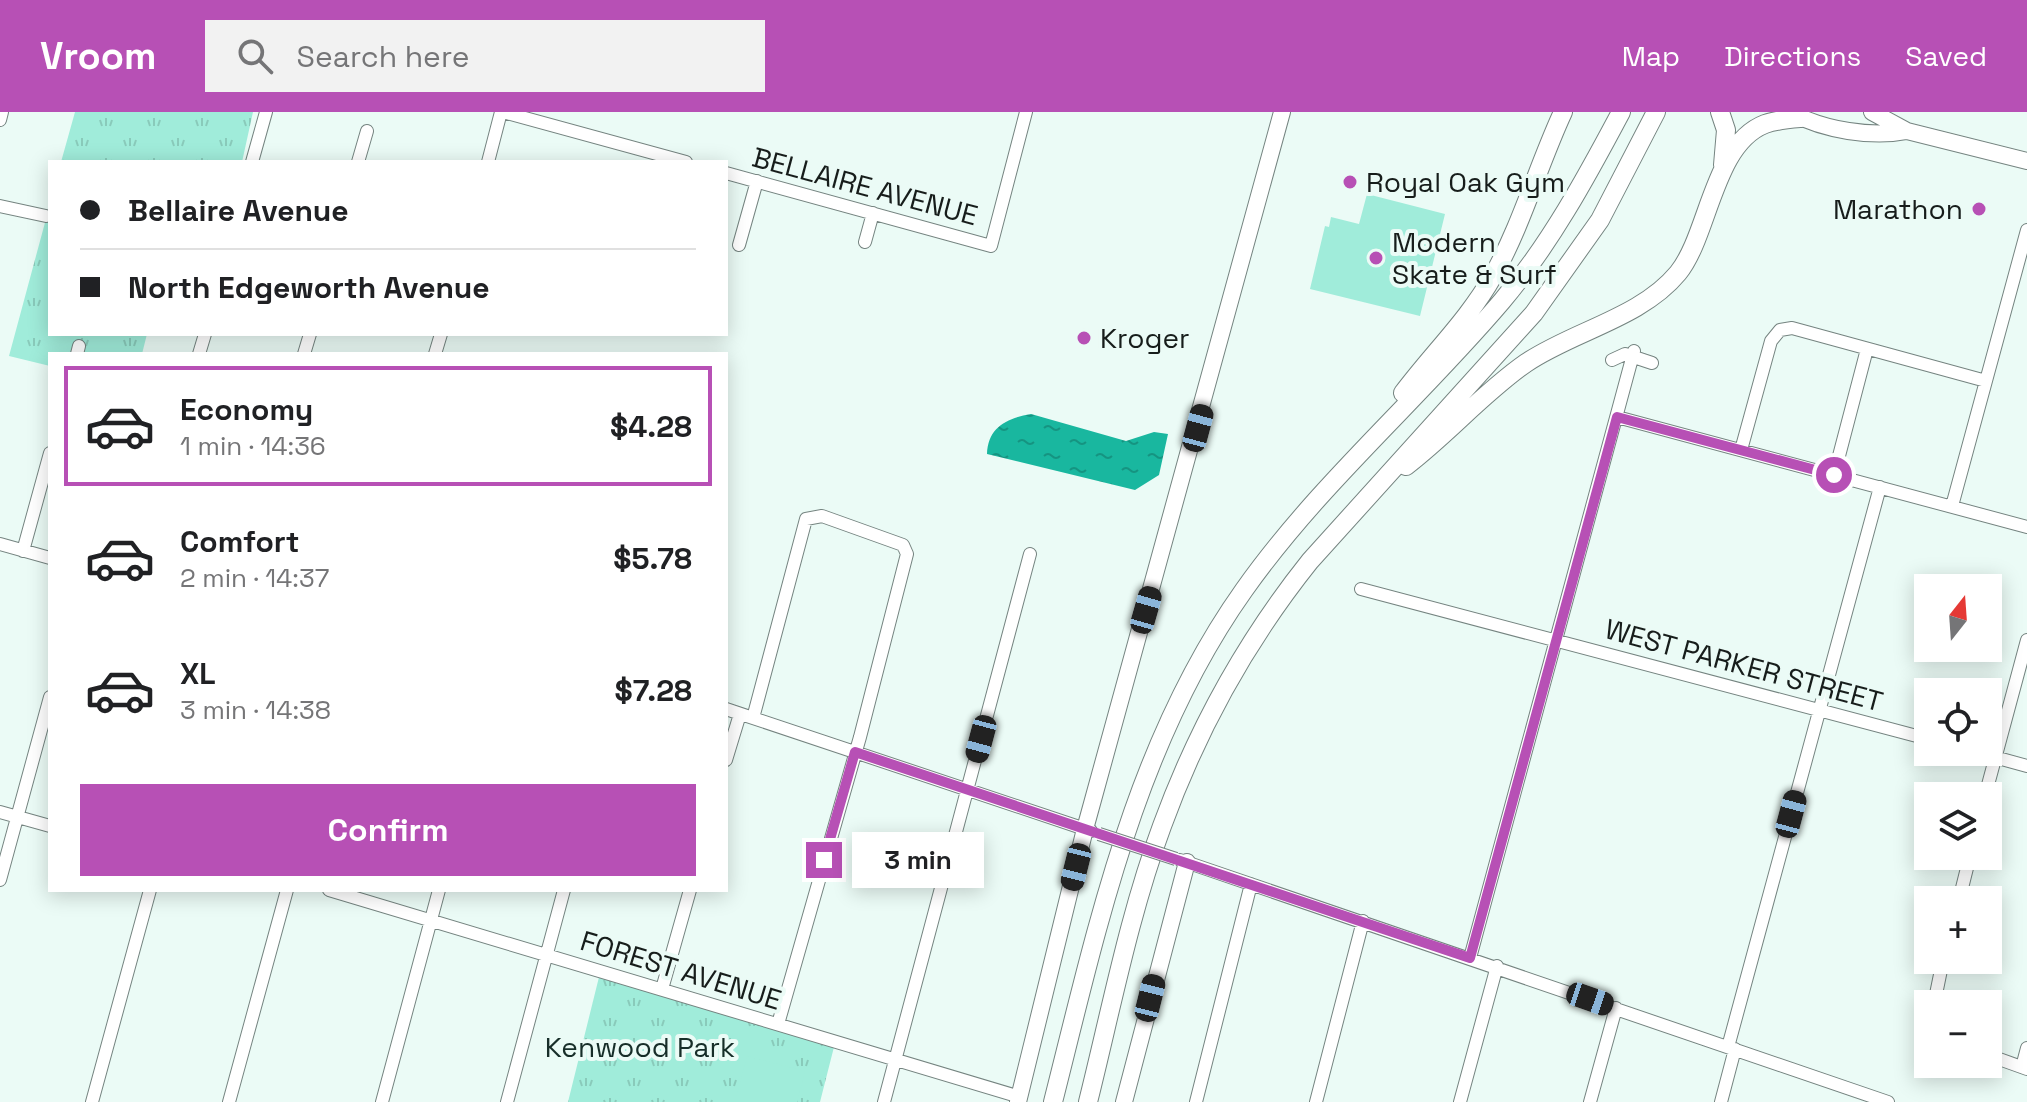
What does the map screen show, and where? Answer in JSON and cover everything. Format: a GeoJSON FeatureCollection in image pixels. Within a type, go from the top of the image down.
{"type":"FeatureCollection","features":[{"type":"Feature","properties":{"kind":"highway"},"geometry":{"type":"LineString","coordinates":[[1550,141],[1555,112]]}},
{"type":"Feature","properties":{"kind":"highway"},"geometry":{"type":"LineString","coordinates":[[1053,1102],[1121,842],[1165,730],[1201,657],[1244,589],[1480,296],[1511,241],[1563,112]]}},
{"type":"Feature","properties":{"kind":"highway"},"geometry":{"type":"LineString","coordinates":[[1339,473],[1476,331],[1517,282],[1564,213],[1621,112]]}},
{"type":"Feature","properties":{"kind":"highway"},"geometry":{"type":"LineString","coordinates":[[1088,1102],[1162,826],[1196,744],[1228,681],[1278,603],[1366,497],[1534,313],[1600,220],[1656,112]]}},
{"type":"Feature","properties":{"kind":"highway"},"geometry":{"type":"LineString","coordinates":[[1720,112],[1727,144],[1721,176]]}},
{"type":"Feature","properties":{"kind":"highway"},"geometry":{"type":"LineString","coordinates":[[1366,497],[1434,445],[1490,391],[1527,362],[1649,299],[1667,285],[1688,258],[1721,176],[1743,139],[1767,123],[1796,115]]}},
{"type":"Feature","properties":{"kind":"main road"},"geometry":{"type":"LineString","coordinates":[[1019,1099],[1282,112]]}},
{"type":"Feature","properties":{"kind":"main road"},"geometry":{"type":"LineString","coordinates":[[1872,112],[1907,131],[2027,161]]}},
{"type":"Feature","properties":{"kind":"main road"},"geometry":{"type":"LineString","coordinates":[[1796,115],[1875,134],[1907,131]]}},
{"type":"Feature","properties":{"kind":"main road"},"geometry":{"type":"LineString","coordinates":[[1124,1102],[1182,860]]}},
{"type":"Feature","properties":{"kind":"street"},"geometry":{"type":"LineString","coordinates":[[0,120],[2,112]]}},
{"type":"Feature","properties":{"kind":"street"},"geometry":{"type":"LineString","coordinates":[[253,160],[266,112]]}},
{"type":"Feature","properties":{"kind":"street"},"geometry":{"type":"LineString","coordinates":[[489,160],[502,112],[638,156],[670,160]]}},
{"type":"Feature","properties":{"kind":"street","name":"BELLAIRE AVENUE"},"geometry":{"type":"LineString","coordinates":[[728,174],[991,246],[1026,112]]}},
{"type":"Feature","properties":{"kind":"street"},"geometry":{"type":"LineString","coordinates":[[359,160],[367,131]]}},
{"type":"Feature","properties":{"kind":"street"},"geometry":{"type":"LineString","coordinates":[[739,245],[757,181]]}},
{"type":"Feature","properties":{"kind":"street"},"geometry":{"type":"LineString","coordinates":[[0,206],[46,216]]}},
{"type":"Feature","properties":{"kind":"street"},"geometry":{"type":"LineString","coordinates":[[865,242],[873,213]]}},
{"type":"Feature","properties":{"kind":"street"},"geometry":{"type":"LineString","coordinates":[[1952,506],[2027,230]]}},
{"type":"Feature","properties":{"kind":"street"},"geometry":{"type":"LineString","coordinates":[[1741,450],[1776,332],[1792,328],[1986,381]]}},
{"type":"Feature","properties":{"kind":"street"},"geometry":{"type":"LineString","coordinates":[[1834,475],[1867,349]]}},
{"type":"Feature","properties":{"kind":"street"},"geometry":{"type":"LineString","coordinates":[[1612,360],[1633,354],[1652,363]]}},
{"type":"Feature","properties":{"kind":"street"},"geometry":{"type":"LineString","coordinates":[[1470,958],[1633,354]]}},
{"type":"Feature","properties":{"kind":"street"},"geometry":{"type":"LineString","coordinates":[[1617,417],[2027,527]]}},
{"type":"Feature","properties":{"kind":"street"},"geometry":{"type":"LineString","coordinates":[[23,551],[48,460]]}},
{"type":"Feature","properties":{"kind":"street"},"geometry":{"type":"LineString","coordinates":[[1721,1102],[1732,1048],[1819,710],[1880,487]]}},
{"type":"Feature","properties":{"kind":"street"},"geometry":{"type":"LineString","coordinates":[[753,718],[806,519],[822,516],[896,540],[905,548],[904,565],[778,1024]]}},
{"type":"Feature","properties":{"kind":"street"},"geometry":{"type":"LineString","coordinates":[[0,544],[48,557]]}},
{"type":"Feature","properties":{"kind":"street"},"geometry":{"type":"LineString","coordinates":[[884,1102],[1030,554]]}},
{"type":"Feature","properties":{"kind":"street","name":"WEST PARKER STREET"},"geometry":{"type":"LineString","coordinates":[[1361,589],[1914,735]]}},
{"type":"Feature","properties":{"kind":"street"},"geometry":{"type":"LineString","coordinates":[[2002,731],[2027,640]]}},
{"type":"Feature","properties":{"kind":"street"},"geometry":{"type":"LineString","coordinates":[[0,880],[48,704]]}},
{"type":"Feature","properties":{"kind":"street"},"geometry":{"type":"LineString","coordinates":[[728,710],[1497,966],[1732,1048],[1854,1096],[1888,1102]]}},
{"type":"Feature","properties":{"kind":"street"},"geometry":{"type":"LineString","coordinates":[[728,753],[740,714]]}},
{"type":"Feature","properties":{"kind":"street"},"geometry":{"type":"LineString","coordinates":[[2002,759],[2027,766]]}},
{"type":"Feature","properties":{"kind":"street"},"geometry":{"type":"LineString","coordinates":[[0,812],[48,825]]}},
{"type":"Feature","properties":{"kind":"street"},"geometry":{"type":"LineString","coordinates":[[1196,1102],[1251,884]]}},
{"type":"Feature","properties":{"kind":"street"},"geometry":{"type":"LineString","coordinates":[[92,1102],[149,892]]}},
{"type":"Feature","properties":{"kind":"street"},"geometry":{"type":"LineString","coordinates":[[229,1102],[285,892]]}},
{"type":"Feature","properties":{"kind":"street","name":"FOREST AVENUE"},"geometry":{"type":"LineString","coordinates":[[336,892],[1019,1099]]}},
{"type":"Feature","properties":{"kind":"street"},"geometry":{"type":"LineString","coordinates":[[382,1102],[438,892]]}},
{"type":"Feature","properties":{"kind":"street"},"geometry":{"type":"LineString","coordinates":[[507,1102],[563,892]]}},
{"type":"Feature","properties":{"kind":"street"},"geometry":{"type":"LineString","coordinates":[[662,989],[689,892]]}},
{"type":"Feature","properties":{"kind":"street"},"geometry":{"type":"LineString","coordinates":[[1316,1102],[1363,921]]}},
{"type":"Feature","properties":{"kind":"street"},"geometry":{"type":"LineString","coordinates":[[1460,1102],[1497,966]]}},
{"type":"Feature","properties":{"kind":"street"},"geometry":{"type":"LineString","coordinates":[[1590,1102],[1616,1008]]}},
{"type":"Feature","properties":{"kind":"street"},"geometry":{"type":"LineString","coordinates":[[2002,1060],[2024,1068],[2027,1048]]}},
{"type":"Feature","properties":{"kind":"green space"},"geometry":{"type":"Polygon","coordinates":[[[75,112],[253,112],[242,160],[62,160],[75,112]]]}},
{"type":"Feature","properties":{"kind":"green space","name":"Modern Skate & Surf"},"geometry":{"type":"Polygon","coordinates":[[[1367,194],[1445,214],[1420,316],[1310,289],[1325,226],[1329,227],[1331,217],[1359,224],[1367,194]]]}},
{"type":"Feature","properties":{"kind":"green space"},"geometry":{"type":"Polygon","coordinates":[[[48,211],[48,336],[146,336],[142,352],[48,352],[48,366],[9,356],[48,211]]]}},
{"type":"Feature","properties":{"kind":"green space","name":"Kenwood Park"},"geometry":{"type":"Polygon","coordinates":[[[599,977],[834,1047],[820,1102],[568,1102],[599,977]]]}},
{"type":"Feature","properties":{"kind":"green space"},"geometry":{"type":"Polygon","coordinates":[[[747,1056],[805,1071],[797,1102],[735,1102],[747,1056]]]}},
{"type":"Feature","properties":{"kind":"water"},"geometry":{"type":"Polygon","coordinates":[[[1031,414],[1126,441],[1154,432],[1168,434],[1159,475],[1135,490],[987,454],[991,437],[1000,425],[1031,414]]]}},
{"type":"Feature","properties":{"kind":"place","name":"Royal Oak Gym"},"geometry":{"type":"Point","coordinates":[1350,182]}},
{"type":"Feature","properties":{"kind":"place","name":"Marathon"},"geometry":{"type":"Point","coordinates":[1979,209]}},
{"type":"Feature","properties":{"kind":"place","name":"Modern Skate & Surf"},"geometry":{"type":"Point","coordinates":[1376,258]}},
{"type":"Feature","properties":{"kind":"place","name":"Kroger"},"geometry":{"type":"Point","coordinates":[1084,338]}},
{"type":"Feature","properties":{"kind":"route"},"geometry":{"type":"LineString","coordinates":[[824,860],[855,752],[1470,958],[1617,417],[1834,475]]}}]}
